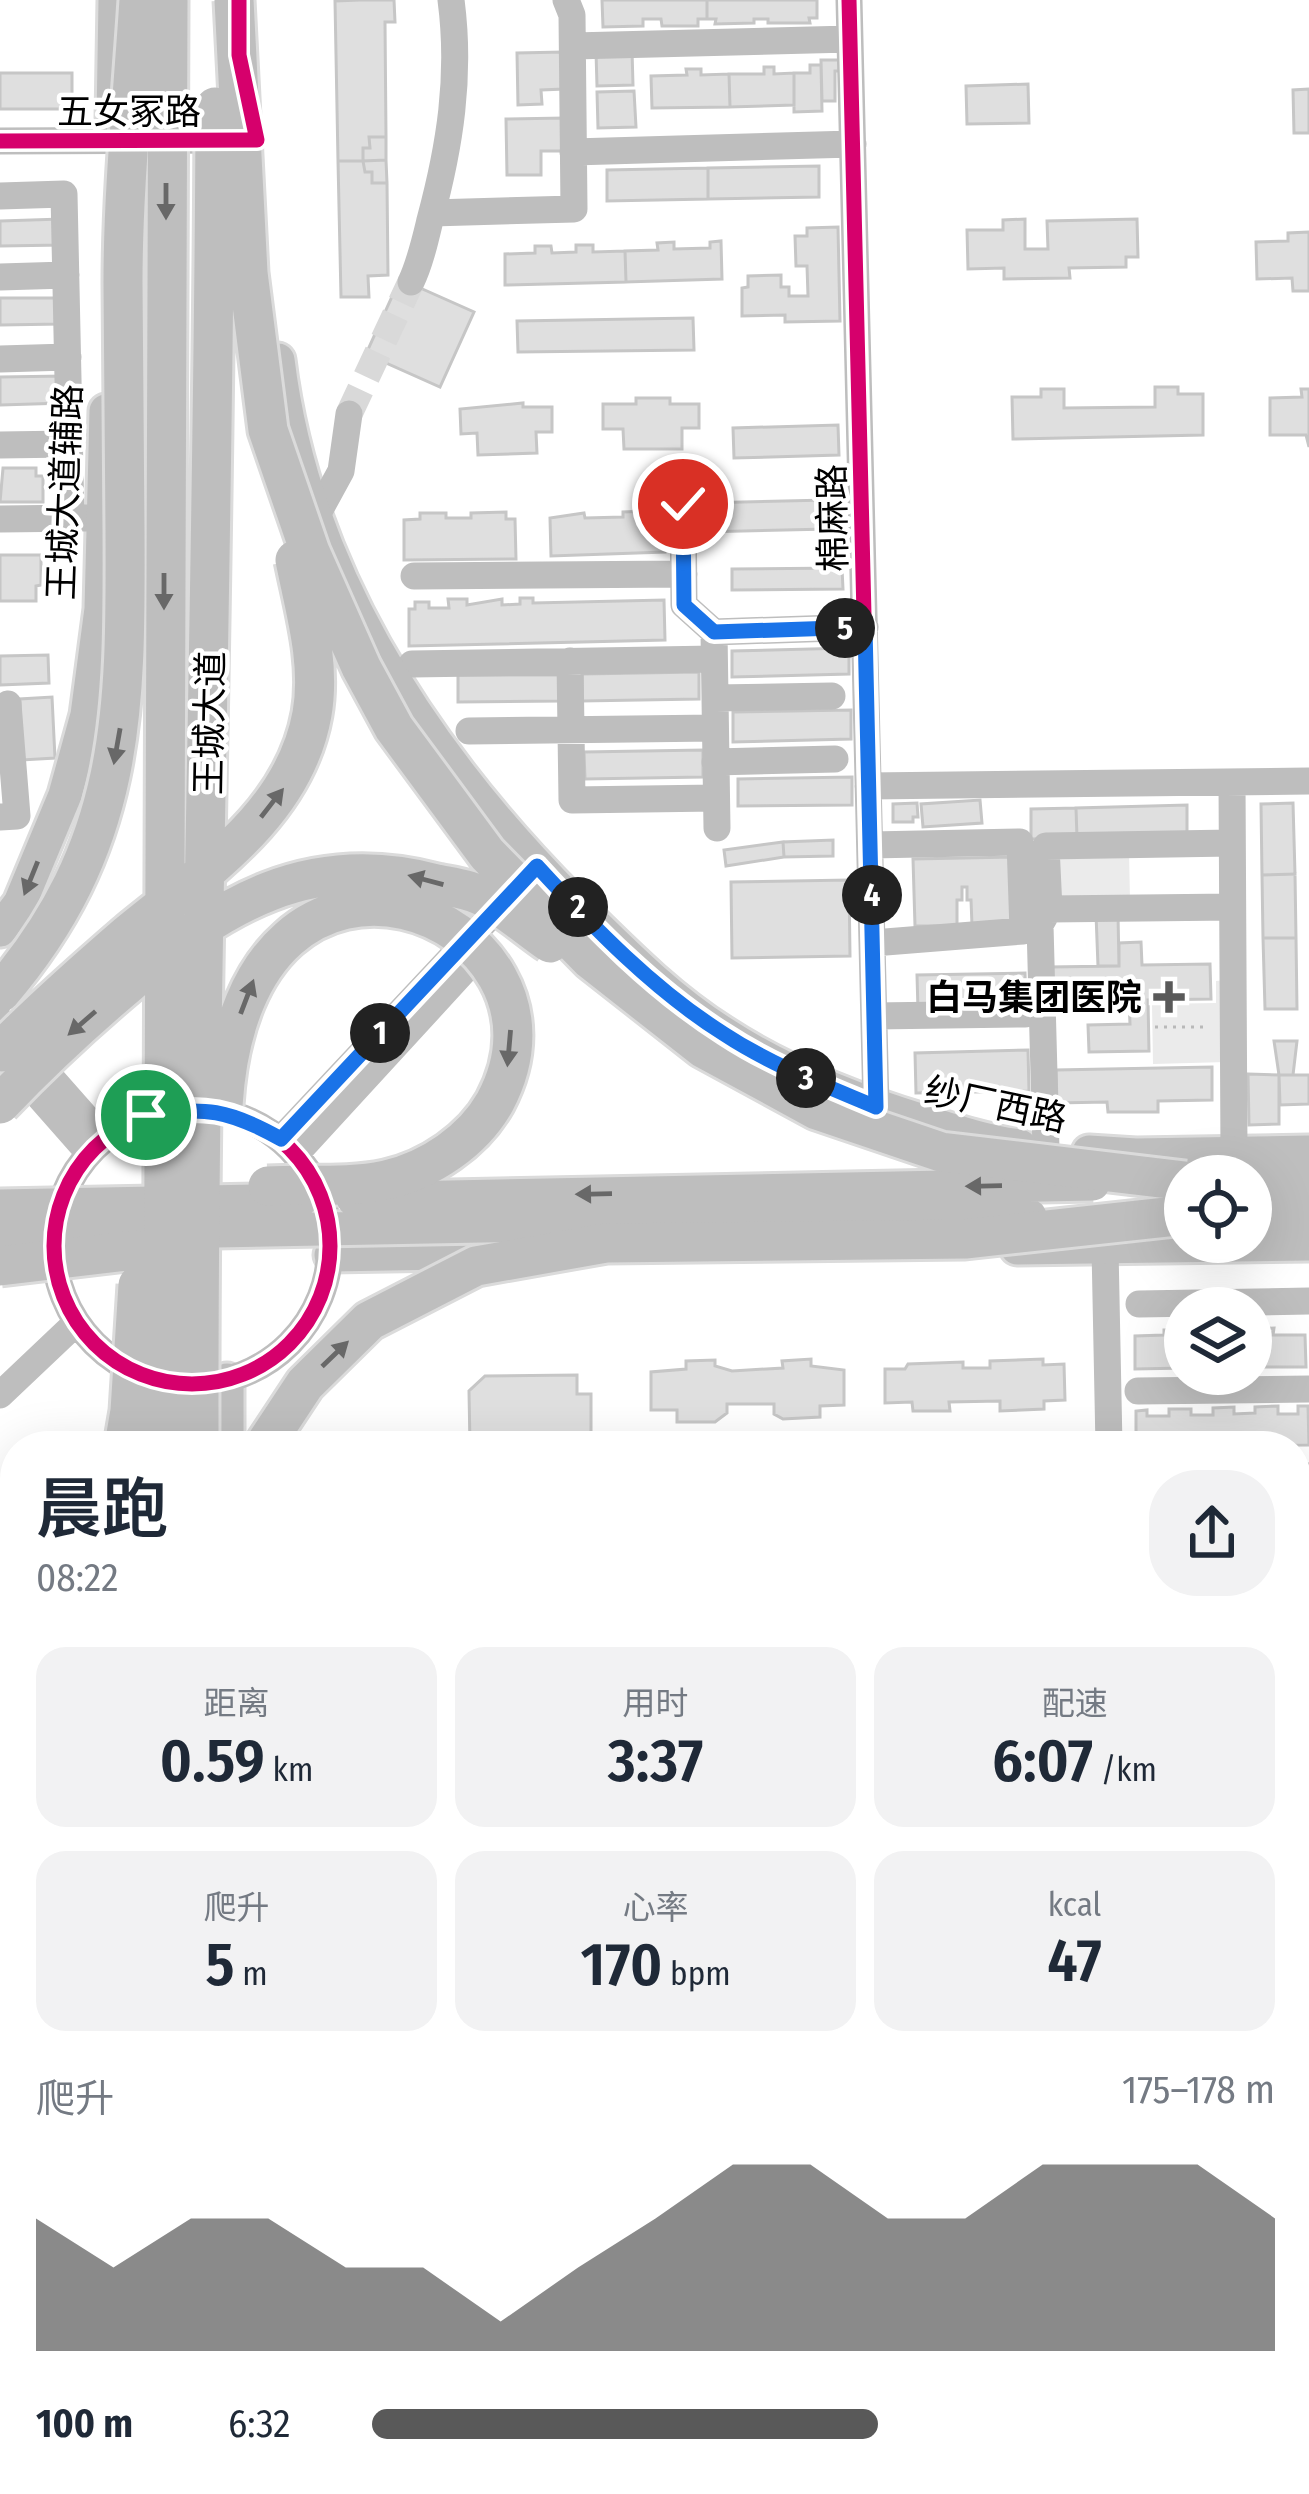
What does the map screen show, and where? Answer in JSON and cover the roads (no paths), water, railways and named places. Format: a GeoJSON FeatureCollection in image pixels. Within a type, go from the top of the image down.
{"type":"FeatureCollection","features":[{"type":"Feature","properties":{"kind":"highway"},"geometry":{"type":"LineString","coordinates":[[0,993],[52,924],[81,868],[103,809],[123,710],[123,222],[139,0]]}},
{"type":"Feature","properties":{"kind":"highway","name":"王城大道"},"geometry":{"type":"LineString","coordinates":[[163,1431],[168,0]]}},
{"type":"Feature","properties":{"kind":"highway","name":"王城大道"},"geometry":{"type":"LineString","coordinates":[[200,1431],[199,1190],[214,477],[215,0]]}},
{"type":"Feature","properties":{"kind":"highway"},"geometry":{"type":"LineString","coordinates":[[0,1052],[94,963],[243,838],[289,782],[312,714],[315,675],[268,430],[248,272],[237,0]]}},
{"type":"Feature","properties":{"kind":"highway"},"geometry":{"type":"LineString","coordinates":[[268,430],[335,610],[361,667],[407,746],[487,854],[591,960],[703,1048]]}},
{"type":"Feature","properties":{"kind":"highway"},"geometry":{"type":"LineString","coordinates":[[0,1105],[55,1046],[225,909],[271,889],[336,875],[403,874],[481,895],[703,1048],[817,1110],[941,1152],[1164,1179]]}},
{"type":"Feature","properties":{"kind":"highway"},"geometry":{"type":"LineString","coordinates":[[209,1431],[212,1280],[225,1077],[258,969],[286,938],[310,922],[344,909],[378,905],[439,921],[475,948],[502,987],[512,1031],[505,1082],[487,1116],[452,1150],[401,1175],[268,1186]]}},
{"type":"Feature","properties":{"kind":"highway"},"geometry":{"type":"LineString","coordinates":[[126,1431],[135,1342],[142,1175],[162,1011]]}},
{"type":"Feature","properties":{"kind":"highway"},"geometry":{"type":"LineString","coordinates":[[274,1431],[305,1384],[368,1321],[476,1266],[606,1243],[965,1239],[1164,1216]]}},
{"type":"Feature","properties":{"kind":"highway"},"geometry":{"type":"LineString","coordinates":[[0,1266],[135,1250]]}},
{"type":"Feature","properties":{"kind":"main road","name":"王城大道辅路"},"geometry":{"type":"LineString","coordinates":[[0,930],[20,903],[65,795],[87,716],[100,609],[87,518],[113,142],[115,0]]}},
{"type":"Feature","properties":{"kind":"main road"},"geometry":{"type":"LineString","coordinates":[[251,0],[265,252],[294,454],[366,632],[397,689],[482,806],[543,872]]}},
{"type":"Feature","properties":{"kind":"main road","name":"纱厂西路"},"geometry":{"type":"LineString","coordinates":[[543,872],[646,975],[724,1034],[807,1078],[876,1107],[972,1135],[1046,1149],[1164,1158]]}},
{"type":"Feature","properties":{"kind":"main road","name":"纱厂西路"},"geometry":{"type":"LineString","coordinates":[[1272,1160],[1309,1152]]}},
{"type":"Feature","properties":{"kind":"main road"},"geometry":{"type":"LineString","coordinates":[[1272,1173],[1309,1180]]}},
{"type":"Feature","properties":{"kind":"main road"},"geometry":{"type":"LineString","coordinates":[[0,1205],[1164,1182]]}},
{"type":"Feature","properties":{"kind":"main road"},"geometry":{"type":"LineString","coordinates":[[0,1205],[268,1186]]}},
{"type":"Feature","properties":{"kind":"main road"},"geometry":{"type":"LineString","coordinates":[[1272,1212],[1309,1211]]}},
{"type":"Feature","properties":{"kind":"main road"},"geometry":{"type":"LineString","coordinates":[[0,1235],[1164,1214]]}},
{"type":"Feature","properties":{"kind":"main road"},"geometry":{"type":"LineString","coordinates":[[135,1250],[530,1226]]}},
{"type":"Feature","properties":{"kind":"main road"},"geometry":{"type":"LineString","coordinates":[[331,1256],[1309,1244]]}},
{"type":"Feature","properties":{"kind":"main road"},"geometry":{"type":"LineString","coordinates":[[143,1376],[145,1431]]}},
{"type":"Feature","properties":{"kind":"main road"},"geometry":{"type":"LineString","coordinates":[[226,1431],[227,1380]]}},
{"type":"Feature","properties":{"kind":"street"},"geometry":{"type":"LineString","coordinates":[[113,142],[127,0]]}},
{"type":"Feature","properties":{"kind":"street"},"geometry":{"type":"LineString","coordinates":[[237,0],[239,55],[257,140]]}},
{"type":"Feature","properties":{"kind":"street"},"geometry":{"type":"LineString","coordinates":[[411,282],[432,213],[454,110],[451,0]]}},
{"type":"Feature","properties":{"kind":"street"},"geometry":{"type":"LineString","coordinates":[[432,213],[574,209],[572,15],[566,0]]}},
{"type":"Feature","properties":{"kind":"street","name":"棉麻路"},"geometry":{"type":"LineString","coordinates":[[849,0],[876,1107]]}},
{"type":"Feature","properties":{"kind":"street"},"geometry":{"type":"LineString","coordinates":[[573,46],[850,39]]}},
{"type":"Feature","properties":{"kind":"street","name":"五女冢路"},"geometry":{"type":"LineString","coordinates":[[0,141],[257,140]]}},
{"type":"Feature","properties":{"kind":"street"},"geometry":{"type":"LineString","coordinates":[[573,152],[853,144]]}},
{"type":"Feature","properties":{"kind":"street"},"geometry":{"type":"LineString","coordinates":[[0,196],[64,194],[69,444],[87,518],[0,519]]}},
{"type":"Feature","properties":{"kind":"street"},"geometry":{"type":"LineString","coordinates":[[0,277],[66,275]]}},
{"type":"Feature","properties":{"kind":"street"},"geometry":{"type":"LineString","coordinates":[[0,359],[68,357]]}},
{"type":"Feature","properties":{"kind":"street"},"geometry":{"type":"LineString","coordinates":[[317,514],[341,472],[349,414]]}},
{"type":"Feature","properties":{"kind":"street"},"geometry":{"type":"LineString","coordinates":[[0,445],[69,444]]}},
{"type":"Feature","properties":{"kind":"street"},"geometry":{"type":"LineString","coordinates":[[683,504],[684,605],[714,645],[717,828]]}},
{"type":"Feature","properties":{"kind":"street"},"geometry":{"type":"LineString","coordinates":[[414,576],[684,574]]}},
{"type":"Feature","properties":{"kind":"street"},"geometry":{"type":"LineString","coordinates":[[412,664],[570,661],[865,627]]}},
{"type":"Feature","properties":{"kind":"street"},"geometry":{"type":"LineString","coordinates":[[570,661],[572,800],[716,798]]}},
{"type":"Feature","properties":{"kind":"street"},"geometry":{"type":"LineString","coordinates":[[715,698],[832,696]]}},
{"type":"Feature","properties":{"kind":"street"},"geometry":{"type":"LineString","coordinates":[[0,817],[17,816],[8,704]]}},
{"type":"Feature","properties":{"kind":"street"},"geometry":{"type":"LineString","coordinates":[[469,731],[715,728]]}},
{"type":"Feature","properties":{"kind":"street"},"geometry":{"type":"LineString","coordinates":[[716,762],[835,759]]}},
{"type":"Feature","properties":{"kind":"street"},"geometry":{"type":"LineString","coordinates":[[868,786],[1309,781]]}},
{"type":"Feature","properties":{"kind":"street"},"geometry":{"type":"LineString","coordinates":[[1232,782],[1233,1026],[1241,1155]]}},
{"type":"Feature","properties":{"kind":"street"},"geometry":{"type":"LineString","coordinates":[[871,845],[1020,842],[1023,931],[873,944]]}},
{"type":"Feature","properties":{"kind":"street"},"geometry":{"type":"LineString","coordinates":[[1046,1149],[1040,926],[1049,909],[1046,846],[1232,843]]}},
{"type":"Feature","properties":{"kind":"street"},"geometry":{"type":"LineString","coordinates":[[288,1146],[543,872]]}},
{"type":"Feature","properties":{"kind":"street"},"geometry":{"type":"LineString","coordinates":[[1049,909],[1232,907]]}},
{"type":"Feature","properties":{"kind":"street"},"geometry":{"type":"LineString","coordinates":[[874,1016],[1025,1014]]}},
{"type":"Feature","properties":{"kind":"street"},"geometry":{"type":"LineString","coordinates":[[0,1020],[97,1146]]}},
{"type":"Feature","properties":{"kind":"street"},"geometry":{"type":"LineString","coordinates":[[0,1052],[97,1146]]}},
{"type":"Feature","properties":{"kind":"street"},"geometry":{"type":"LineString","coordinates":[[193,1108],[240,1116],[288,1146],[317,1184],[329,1219],[331,1256],[322,1298],[299,1335],[267,1364],[227,1380],[185,1384],[143,1376],[106,1355],[76,1323],[60,1290],[53,1254],[56,1218],[68,1183],[97,1146],[146,1115],[193,1108]]}},
{"type":"Feature","properties":{"kind":"street"},"geometry":{"type":"LineString","coordinates":[[1105,1248],[1109,1431]]}},
{"type":"Feature","properties":{"kind":"street"},"geometry":{"type":"LineString","coordinates":[[1139,1304],[1309,1301]]}},
{"type":"Feature","properties":{"kind":"street"},"geometry":{"type":"LineString","coordinates":[[0,1396],[76,1323]]}},
{"type":"Feature","properties":{"kind":"street"},"geometry":{"type":"LineString","coordinates":[[1138,1391],[1309,1389]]}},
{"type":"Feature","properties":{"kind":"tunnel"},"geometry":{"type":"LineString","coordinates":[[349,414],[411,282]]}},
{"type":"Feature","properties":{"kind":"place","name":"白马集团医院"},"geometry":{"type":"Point","coordinates":[1169,997]}}]}
